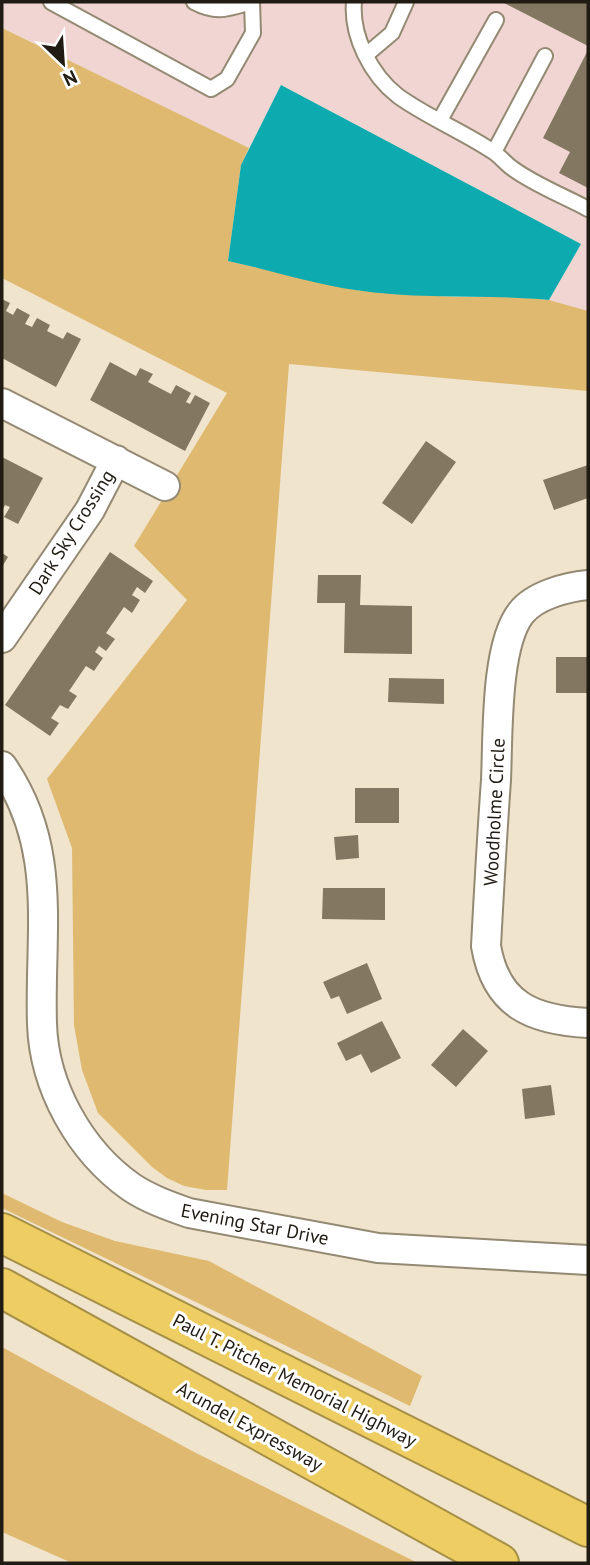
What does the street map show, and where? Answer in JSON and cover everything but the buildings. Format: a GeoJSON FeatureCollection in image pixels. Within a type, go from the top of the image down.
{"type":"FeatureCollection","features":[{"type":"Feature","properties":{"kind":"highway","name":"Paul T. Pitcher Memorial Highway"},"geometry":{"type":"LineString","coordinates":[[2,1233],[588,1527]]}},
{"type":"Feature","properties":{"kind":"highway","name":"Arundel Expressway"},"geometry":{"type":"LineString","coordinates":[[2,1288],[499,1563]]}},
{"type":"Feature","properties":{"kind":"street"},"geometry":{"type":"LineString","coordinates":[[2,403],[165,486]]}},
{"type":"Feature","properties":{"kind":"street","name":"Dark Sky Crossing"},"geometry":{"type":"LineString","coordinates":[[2,638],[90,510],[116,460]]}},
{"type":"Feature","properties":{"kind":"street","name":"Woodholme Circle"},"geometry":{"type":"LineString","coordinates":[[588,585],[557,591],[536,601],[522,611],[513,625],[502,672],[486,946],[495,980],[505,995],[540,1016],[588,1023]]}},
{"type":"Feature","properties":{"kind":"street","name":"Evening Star Drive"},"geometry":{"type":"LineString","coordinates":[[2,766],[24,804],[35,834],[43,899],[42,1026],[47,1059],[57,1091],[71,1121],[87,1146],[109,1169],[132,1188],[160,1203],[202,1216],[378,1248],[588,1260]]}},
{"type":"Feature","properties":{"kind":"lane"},"geometry":{"type":"LineString","coordinates":[[51,2],[211,89],[227,79],[253,33],[251,2],[222,10],[208,9],[194,2]]}},
{"type":"Feature","properties":{"kind":"lane"},"geometry":{"type":"LineString","coordinates":[[354,2],[357,35],[366,55],[380,77],[398,95],[494,152],[512,169],[588,209]]}},
{"type":"Feature","properties":{"kind":"lane"},"geometry":{"type":"LineString","coordinates":[[366,55],[392,33],[406,2]]}},
{"type":"Feature","properties":{"kind":"lane"},"geometry":{"type":"LineString","coordinates":[[440,120],[496,20]]}},
{"type":"Feature","properties":{"kind":"lane"},"geometry":{"type":"LineString","coordinates":[[494,152],[545,56]]}},
{"type":"Feature","properties":{"kind":"shaded area"},"geometry":{"type":"Polygon","coordinates":[[[2,2],[588,2],[588,311],[549,300],[581,244],[282,85],[249,148],[2,28],[2,2]]]}},
{"type":"Feature","properties":{"kind":"shaded area"},"geometry":{"type":"Polygon","coordinates":[[[2,28],[249,148],[241,165],[228,261],[355,290],[454,297],[517,297],[549,300],[588,311],[588,391],[289,364],[227,1190],[184,1186],[167,1178],[152,1167],[98,1113],[82,1070],[74,1025],[72,848],[47,779],[187,600],[134,546],[227,393],[2,278],[2,28]]]}},
{"type":"Feature","properties":{"kind":"shaded area"},"geometry":{"type":"Polygon","coordinates":[[[2,1193],[62,1222],[115,1241],[209,1261],[422,1376],[410,1406],[2,1208],[2,1193]]]}},
{"type":"Feature","properties":{"kind":"shaded area"},"geometry":{"type":"Polygon","coordinates":[[[2,1347],[194,1452],[418,1563],[72,1563],[2,1532],[2,1347]]]}},
{"type":"Feature","properties":{"kind":"water"},"geometry":{"type":"Polygon","coordinates":[[[281,85],[581,244],[549,300],[379,293],[323,284],[228,261],[241,165],[281,85]]]}}]}
